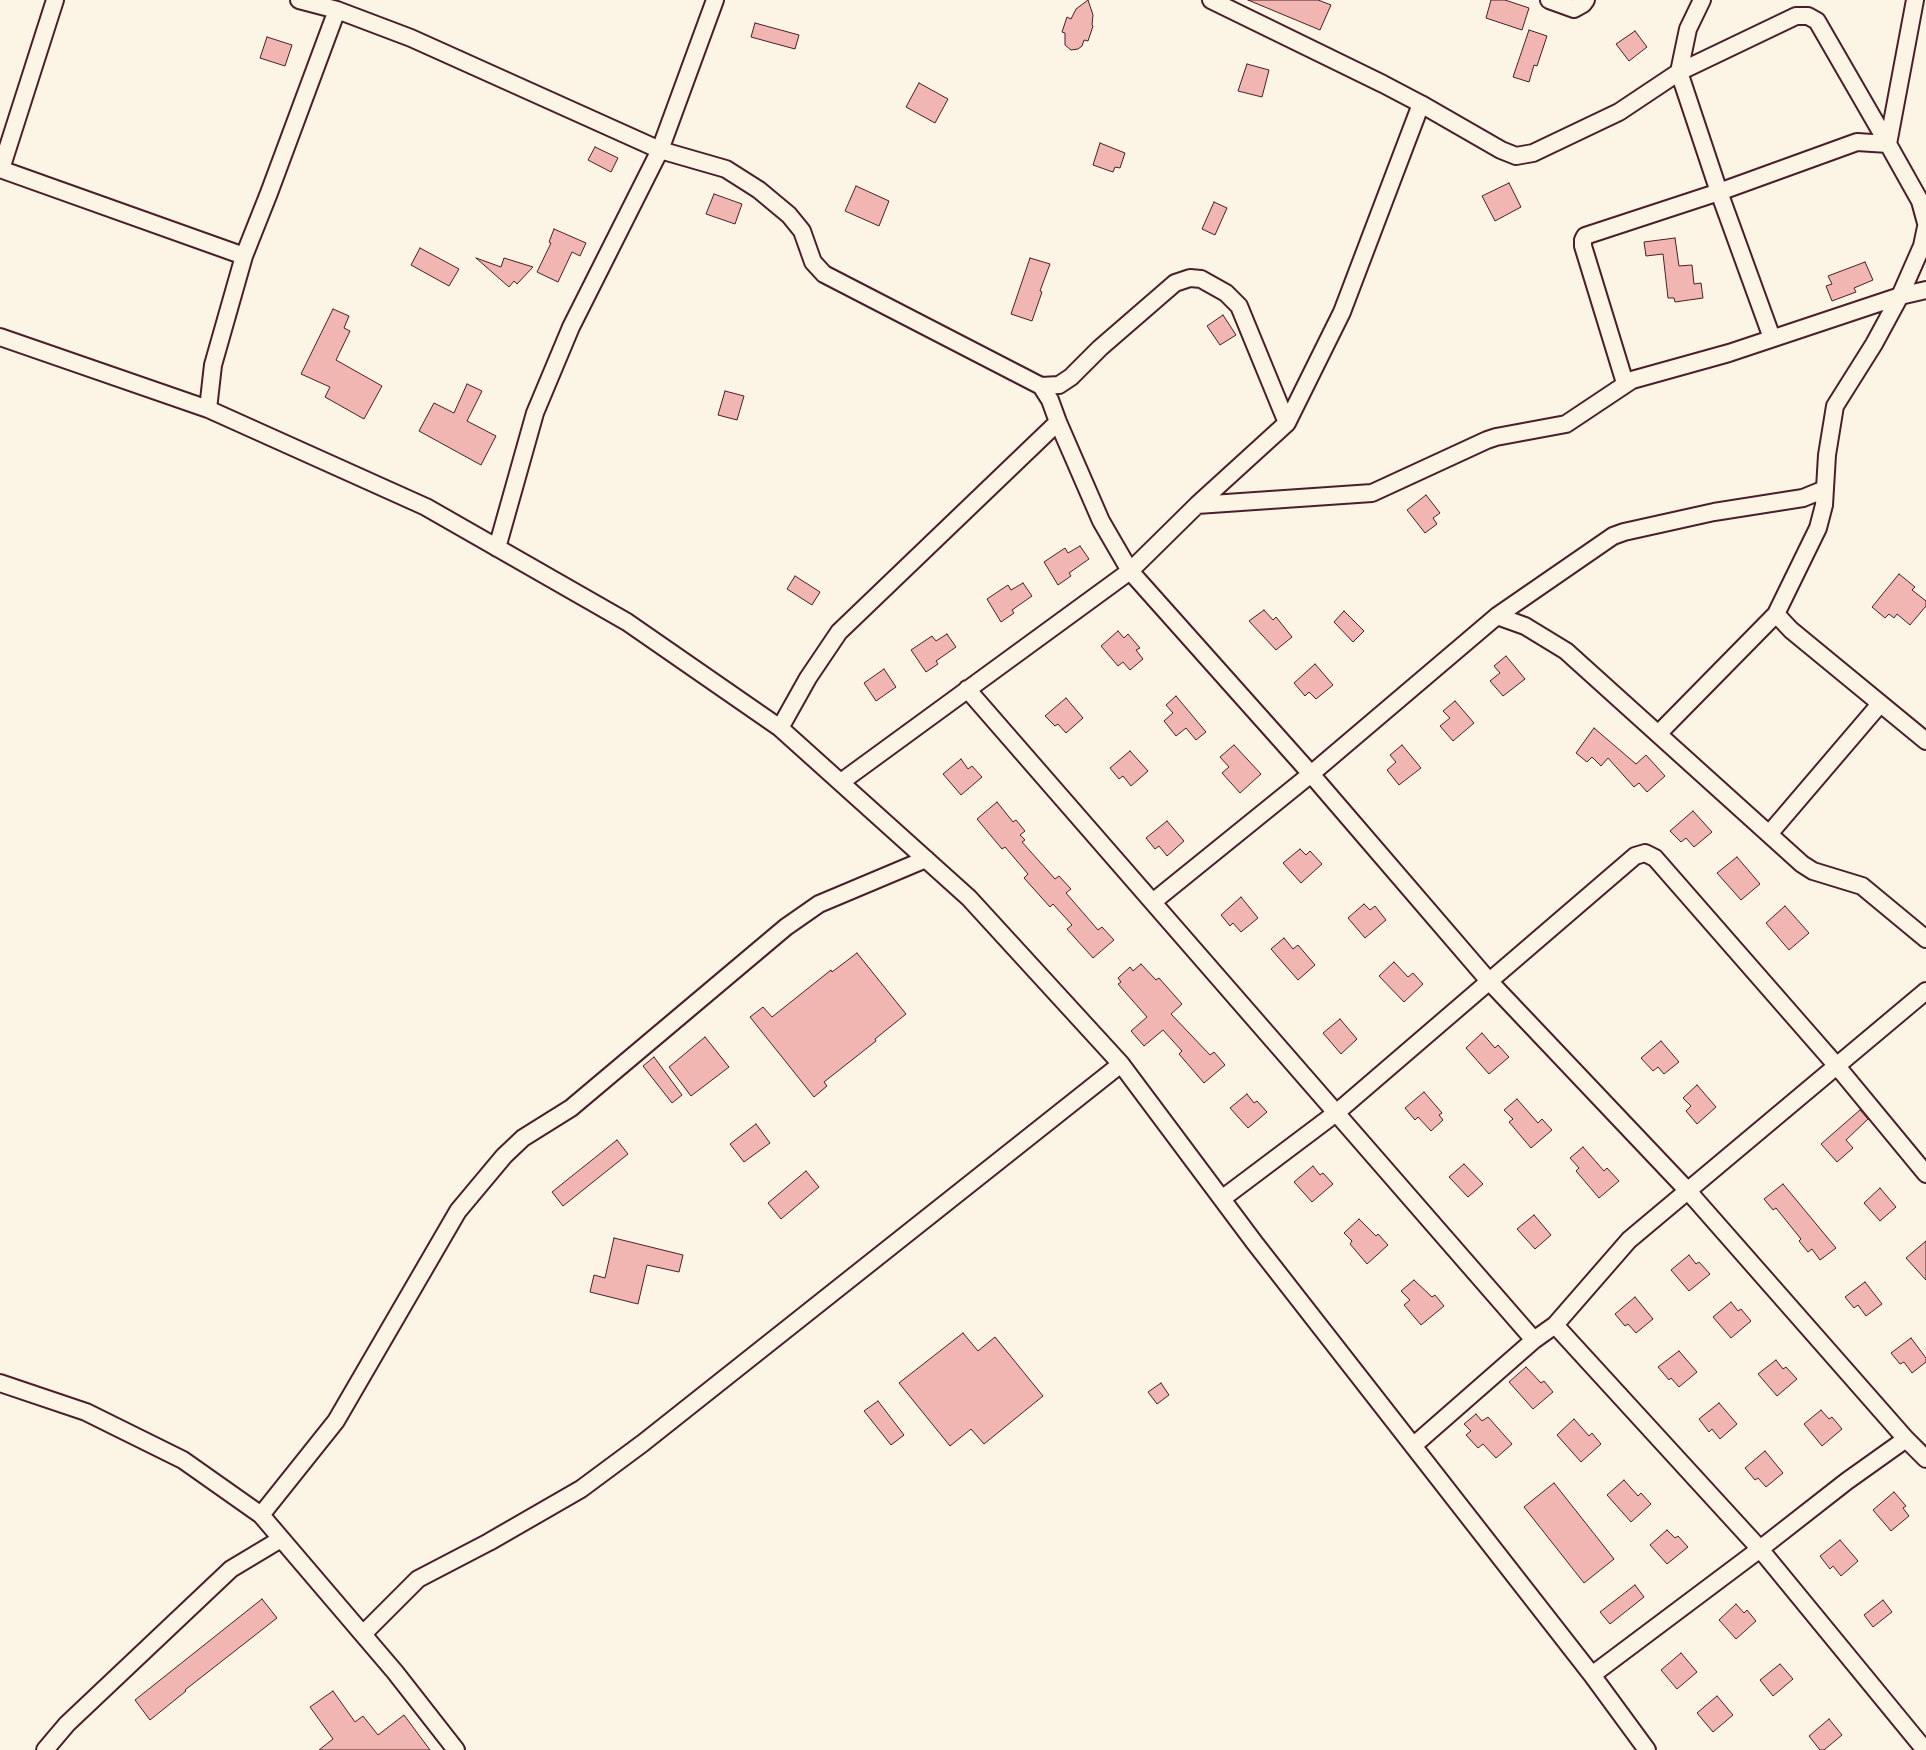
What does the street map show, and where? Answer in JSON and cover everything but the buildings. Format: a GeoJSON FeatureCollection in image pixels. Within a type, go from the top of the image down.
{"type":"FeatureCollection","features":[{"type":"Feature","properties":{"kind":"street"},"geometry":{"type":"LineString","coordinates":[[55,0],[0,169],[244,256]]}},
{"type":"Feature","properties":{"kind":"street"},"geometry":{"type":"LineString","coordinates":[[299,0],[337,10],[411,38],[660,150],[726,169],[759,190],[789,215],[802,231],[813,262],[824,274],[1041,386],[1059,386],[1071,377],[1100,348],[1175,282],[1190,278],[1201,279],[1226,293],[1239,306],[1287,423]]}},
{"type":"Feature","properties":{"kind":"street"},"geometry":{"type":"LineString","coordinates":[[497,548],[538,405],[571,327],[660,150],[715,0]]}},
{"type":"Feature","properties":{"kind":"street"},"geometry":{"type":"LineString","coordinates":[[1211,0],[1384,84],[1501,150],[1516,156],[1533,153],[1619,112],[1679,72],[1796,16],[1808,16],[1817,21],[1888,144],[1920,201],[1926,223]]}},
{"type":"Feature","properties":{"kind":"street"},"geometry":{"type":"LineString","coordinates":[[1549,0],[1574,8],[1583,4],[1586,0]]}},
{"type":"Feature","properties":{"kind":"street"},"geometry":{"type":"LineString","coordinates":[[1702,0],[1688,29],[1679,72],[1719,192],[1772,338]]}},
{"type":"Feature","properties":{"kind":"street"},"geometry":{"type":"LineString","coordinates":[[1888,144],[1915,0]]}},
{"type":"Feature","properties":{"kind":"street"},"geometry":{"type":"LineString","coordinates":[[208,409],[213,365],[244,256],[337,10]]}},
{"type":"Feature","properties":{"kind":"street"},"geometry":{"type":"LineString","coordinates":[[842,782],[967,688],[1130,571],[1197,505],[1287,423],[1342,312],[1421,104]]}},
{"type":"Feature","properties":{"kind":"street"},"geometry":{"type":"LineString","coordinates":[[1625,383],[1583,240],[1586,236],[1719,192],[1857,142],[1888,144]]}},
{"type":"Feature","properties":{"kind":"street"},"geometry":{"type":"LineString","coordinates":[[1658,734],[1776,614],[1818,528],[1824,505],[1827,455],[1835,406],[1874,344],[1900,296],[1922,246],[1926,227]]}},
{"type":"Feature","properties":{"kind":"street"},"geometry":{"type":"LineString","coordinates":[[1197,505],[1372,493],[1496,436],[1566,424],[1632,380],[1730,353],[1900,296],[1926,290]]}},
{"type":"Feature","properties":{"kind":"street"},"geometry":{"type":"LineString","coordinates":[[0,337],[208,409],[426,507],[627,622],[780,728],[969,898],[1121,1064],[1254,1242],[1592,1675],[1641,1748]]}},
{"type":"Feature","properties":{"kind":"street"},"geometry":{"type":"LineString","coordinates":[[1041,386],[1050,400],[1101,520],[1130,571],[1311,774],[1489,981],[1688,1190],[1926,1460]]}},
{"type":"Feature","properties":{"kind":"street"},"geometry":{"type":"LineString","coordinates":[[780,728],[808,678],[839,632],[1058,422]]}},
{"type":"Feature","properties":{"kind":"street"},"geometry":{"type":"LineString","coordinates":[[1154,902],[1311,774],[1497,616],[1613,536],[1714,512],[1803,498],[1824,489]]}},
{"type":"Feature","properties":{"kind":"street"},"geometry":{"type":"LineString","coordinates":[[1776,614],[1791,630],[1926,740]]}},
{"type":"Feature","properties":{"kind":"street"},"geometry":{"type":"LineString","coordinates":[[1497,616],[1525,626],[1566,651],[1769,834],[1813,871],[1862,886],[1926,939]]}},
{"type":"Feature","properties":{"kind":"street"},"geometry":{"type":"LineString","coordinates":[[967,688],[1534,1340]]}},
{"type":"Feature","properties":{"kind":"street"},"geometry":{"type":"LineString","coordinates":[[1769,834],[1880,704]]}},
{"type":"Feature","properties":{"kind":"street"},"geometry":{"type":"LineString","coordinates":[[1222,1198],[1336,1113],[1635,856],[1645,853],[1655,858],[1836,1065],[1926,1174]]}},
{"type":"Feature","properties":{"kind":"street"},"geometry":{"type":"LineString","coordinates":[[261,1514],[336,1421],[458,1211],[504,1156],[523,1138],[571,1108],[786,927],[819,904],[926,859]]}},
{"type":"Feature","properties":{"kind":"street"},"geometry":{"type":"LineString","coordinates":[[1413,1446],[1534,1340],[1555,1324],[1629,1240],[1926,991]]}},
{"type":"Feature","properties":{"kind":"street"},"geometry":{"type":"LineString","coordinates":[[363,1634],[418,1579],[489,1542],[581,1489],[643,1443],[1121,1064]]}},
{"type":"Feature","properties":{"kind":"street"},"geometry":{"type":"LineString","coordinates":[[1555,1324],[1760,1549],[1925,1750]]}},
{"type":"Feature","properties":{"kind":"street"},"geometry":{"type":"LineString","coordinates":[[0,1383],[86,1412],[183,1460],[261,1514],[363,1634],[456,1750]]}},
{"type":"Feature","properties":{"kind":"street"},"geometry":{"type":"LineString","coordinates":[[1592,1675],[1760,1549],[1846,1481],[1906,1439]]}},
{"type":"Feature","properties":{"kind":"street"},"geometry":{"type":"LineString","coordinates":[[45,1750],[67,1724],[231,1569],[281,1539]]}}]}
